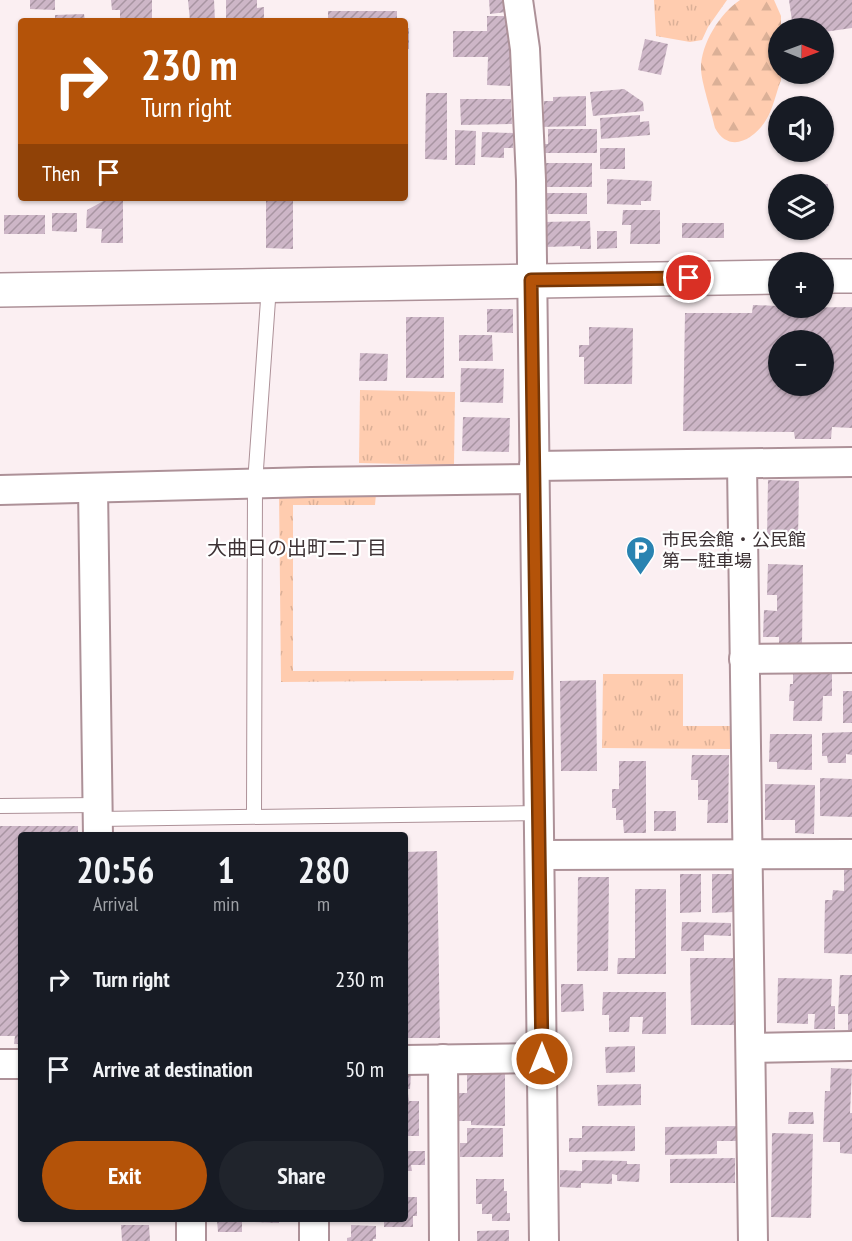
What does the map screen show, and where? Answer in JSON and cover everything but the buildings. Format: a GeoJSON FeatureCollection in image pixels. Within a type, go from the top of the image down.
{"type":"FeatureCollection","features":[{"type":"Feature","properties":{"kind":"street"},"geometry":{"type":"LineString","coordinates":[[518,0],[525,49],[531,180],[544,1241]]}},
{"type":"Feature","properties":{"kind":"street"},"geometry":{"type":"LineString","coordinates":[[834,276],[852,276]]}},
{"type":"Feature","properties":{"kind":"street"},"geometry":{"type":"LineString","coordinates":[[0,290],[768,277]]}},
{"type":"Feature","properties":{"kind":"street"},"geometry":{"type":"LineString","coordinates":[[0,490],[852,462]]}},
{"type":"Feature","properties":{"kind":"street"},"geometry":{"type":"LineString","coordinates":[[742,464],[753,1241]]}},
{"type":"Feature","properties":{"kind":"street"},"geometry":{"type":"LineString","coordinates":[[93,488],[98,820]]}},
{"type":"Feature","properties":{"kind":"street"},"geometry":{"type":"LineString","coordinates":[[744,659],[852,658]]}},
{"type":"Feature","properties":{"kind":"street"},"geometry":{"type":"LineString","coordinates":[[541,855],[852,854]]}},
{"type":"Feature","properties":{"kind":"street"},"geometry":{"type":"LineString","coordinates":[[751,1048],[852,1046]]}},
{"type":"Feature","properties":{"kind":"street"},"geometry":{"type":"LineString","coordinates":[[442,1059],[444,1241]]}},
{"type":"Feature","properties":{"kind":"street"},"geometry":{"type":"LineString","coordinates":[[408,1060],[542,1059]]}},
{"type":"Feature","properties":{"kind":"street"},"geometry":{"type":"LineString","coordinates":[[0,1064],[18,1064]]}},
{"type":"Feature","properties":{"kind":"street"},"geometry":{"type":"LineString","coordinates":[[191,1222],[191,1241]]}},
{"type":"Feature","properties":{"kind":"street"},"geometry":{"type":"LineString","coordinates":[[314,1222],[314,1241]]}},
{"type":"Feature","properties":{"kind":"lane"},"geometry":{"type":"LineString","coordinates":[[254,816],[255,483],[269,284]]}},
{"type":"Feature","properties":{"kind":"lane"},"geometry":{"type":"LineString","coordinates":[[0,806],[98,820],[540,813]]}},
{"type":"Feature","properties":{"kind":"green space"},"geometry":{"type":"Polygon","coordinates":[[[654,0],[727,0],[708,27],[702,40],[690,42],[656,36],[654,0]]]}},
{"type":"Feature","properties":{"kind":"green space"},"geometry":{"type":"Polygon","coordinates":[[[740,0],[774,0],[781,16],[781,18],[768,18],[768,84],[780,84],[776,96],[768,96],[768,116],[761,127],[748,138],[734,142],[727,141],[715,128],[701,68],[708,39],[725,13],[740,0]]]}},
{"type":"Feature","properties":{"kind":"green space"},"geometry":{"type":"Polygon","coordinates":[[[360,390],[455,392],[454,465],[359,463],[360,390]]]}},
{"type":"Feature","properties":{"kind":"green space"},"geometry":{"type":"Polygon","coordinates":[[[279,493],[376,494],[375,505],[293,505],[293,671],[514,671],[513,680],[281,682],[279,493]]]}},
{"type":"Feature","properties":{"kind":"green space"},"geometry":{"type":"Polygon","coordinates":[[[603,674],[683,674],[683,726],[731,726],[731,749],[602,748],[603,674]]]}},
{"type":"Feature","properties":{"kind":"place","name":"市民会館・公民館 第一駐車場"},"geometry":{"type":"Point","coordinates":[641,576]}},
{"type":"Feature","properties":{"kind":"district","name":"大曲日の出町二丁目"},"geometry":{"type":"Point","coordinates":[297,548]}},
{"type":"Feature","properties":{"kind":"route"},"geometry":{"type":"LineString","coordinates":[[542,1059],[541,855],[531,280],[689,278]]}}]}
